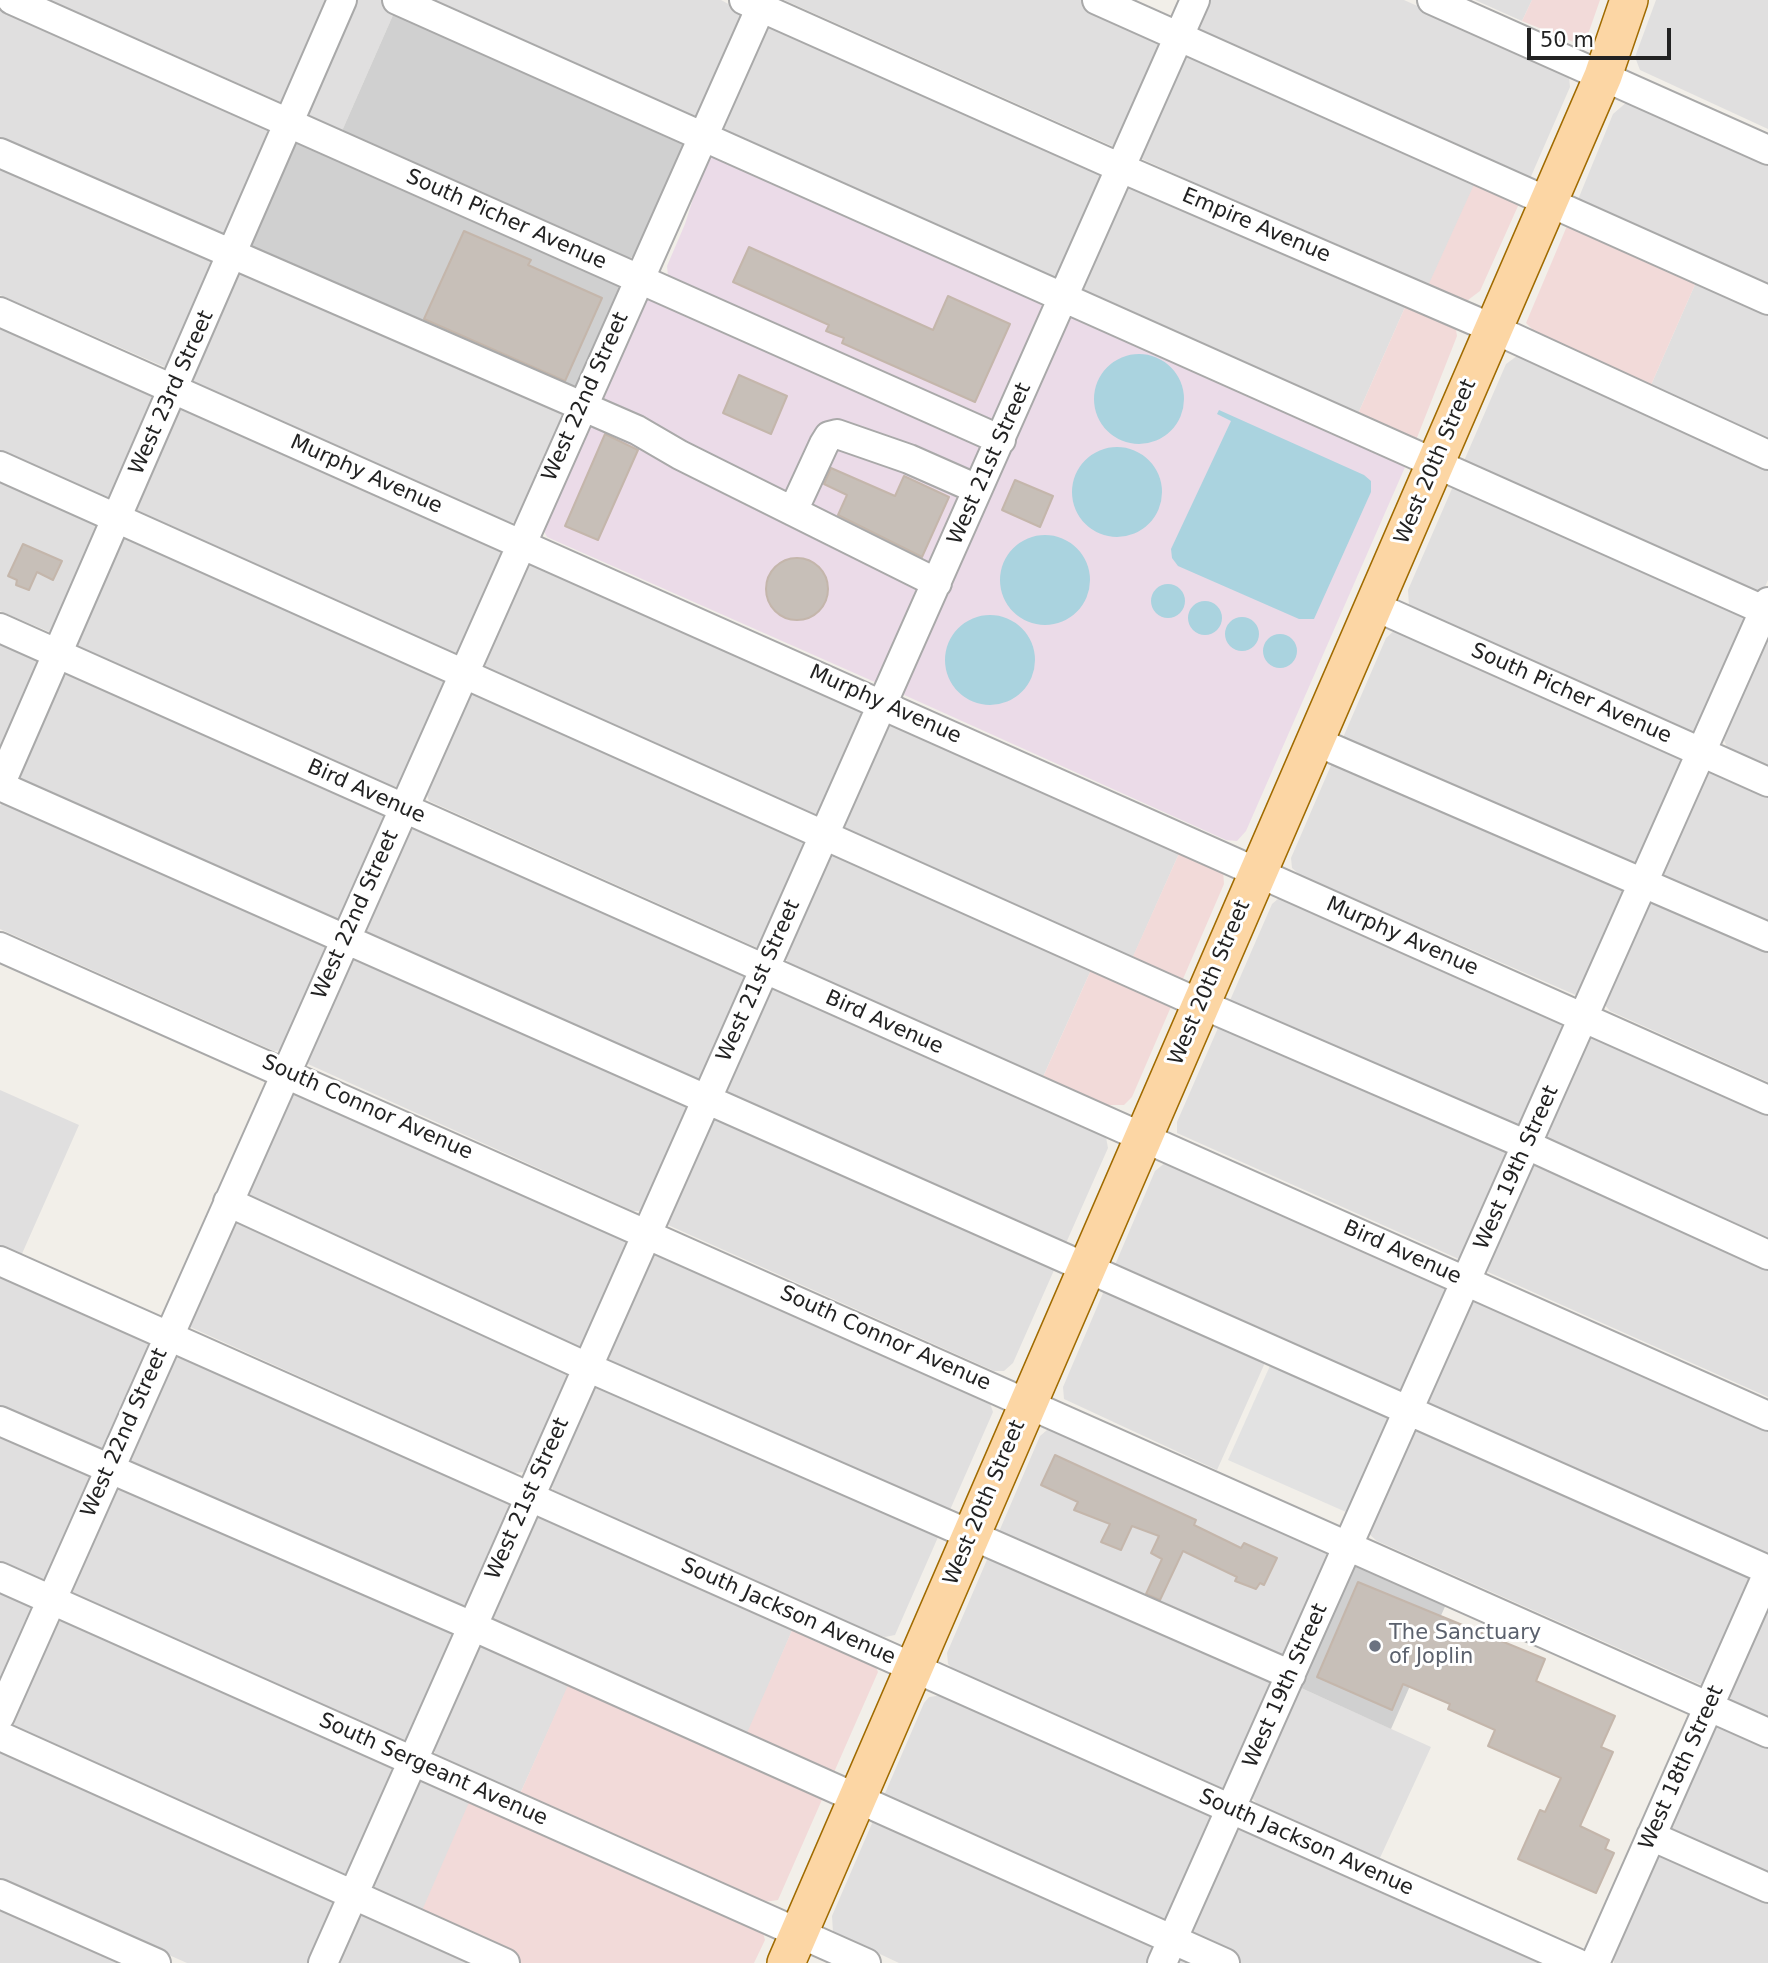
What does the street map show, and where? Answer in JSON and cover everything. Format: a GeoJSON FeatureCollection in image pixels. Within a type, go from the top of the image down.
{"type":"FeatureCollection","features":[{"type":"Feature","properties":{"kind":"main road","name":"West 20th Street"},"geometry":{"type":"LineString","coordinates":[[792,1948],[1549,203],[1603,76],[1629,0]]}},
{"type":"Feature","properties":{"kind":"street","name":"South Picher Avenue"},"geometry":{"type":"LineString","coordinates":[[12,0],[1000,440]]}},
{"type":"Feature","properties":{"kind":"street","name":"West 23rd Street"},"geometry":{"type":"LineString","coordinates":[[0,785],[233,257],[342,0]]}},
{"type":"Feature","properties":{"kind":"street"},"geometry":{"type":"LineString","coordinates":[[397,0],[1435,464],[1767,608]]}},
{"type":"Feature","properties":{"kind":"street"},"geometry":{"type":"LineString","coordinates":[[1097,0],[1768,300]]}},
{"type":"Feature","properties":{"kind":"street","name":"West 21st Street"},"geometry":{"type":"LineString","coordinates":[[323,1963],[1195,0]]}},
{"type":"Feature","properties":{"kind":"street"},"geometry":{"type":"LineString","coordinates":[[1432,0],[1768,150]]}},
{"type":"Feature","properties":{"kind":"street","name":"West 22nd Street"},"geometry":{"type":"LineString","coordinates":[[0,1716],[702,138],[756,3]]}},
{"type":"Feature","properties":{"kind":"street","name":"Empire Avenue"},"geometry":{"type":"LineString","coordinates":[[756,3],[1121,168],[1494,329],[1768,455]]}},
{"type":"Feature","properties":{"kind":"street"},"geometry":{"type":"LineString","coordinates":[[0,153],[233,257],[658,440],[680,455],[937,583]]}},
{"type":"Feature","properties":{"kind":"street","name":"Murphy Avenue"},"geometry":{"type":"LineString","coordinates":[[0,312],[1768,1100]]}},
{"type":"Feature","properties":{"kind":"street"},"geometry":{"type":"LineString","coordinates":[[793,511],[824,444],[829,436],[837,434],[909,459],[977,489]]}},
{"type":"Feature","properties":{"kind":"street"},"geometry":{"type":"LineString","coordinates":[[0,466],[1201,1004],[1527,1144],[1768,1255]]}},
{"type":"Feature","properties":{"kind":"street","name":"South Picher Avenue"},"geometry":{"type":"LineString","coordinates":[[1374,606],[1768,782]]}},
{"type":"Feature","properties":{"kind":"street","name":"West 19th Street"},"geometry":{"type":"LineString","coordinates":[[1167,1951],[1767,608]]}},
{"type":"Feature","properties":{"kind":"street","name":"Bird Avenue"},"geometry":{"type":"LineString","coordinates":[[0,628],[1768,1416]]}},
{"type":"Feature","properties":{"kind":"street"},"geometry":{"type":"LineString","coordinates":[[1315,741],[1768,937]]}},
{"type":"Feature","properties":{"kind":"street"},"geometry":{"type":"LineString","coordinates":[[0,785],[1768,1572]]}},
{"type":"Feature","properties":{"kind":"street","name":"South Connor Avenue"},"geometry":{"type":"LineString","coordinates":[[0,947],[1768,1733]]}},
{"type":"Feature","properties":{"kind":"street"},"geometry":{"type":"LineString","coordinates":[[228,1202],[587,1367],[1291,1675]]}},
{"type":"Feature","properties":{"kind":"street","name":"South Jackson Avenue"},"geometry":{"type":"LineString","coordinates":[[0,1261],[1577,1963]]}},
{"type":"Feature","properties":{"kind":"street"},"geometry":{"type":"LineString","coordinates":[[0,1421],[472,1626],[856,1800],[1167,1951],[1225,1963]]}},
{"type":"Feature","properties":{"kind":"street","name":"West 18th Street"},"geometry":{"type":"LineString","coordinates":[[1595,1963],[1768,1572]]}},
{"type":"Feature","properties":{"kind":"street","name":"South Sergeant Avenue"},"geometry":{"type":"LineString","coordinates":[[0,1577],[412,1761],[792,1948],[866,1963]]}},
{"type":"Feature","properties":{"kind":"street"},"geometry":{"type":"LineString","coordinates":[[0,1737],[505,1963]]}},
{"type":"Feature","properties":{"kind":"street"},"geometry":{"type":"LineString","coordinates":[[1651,1836],[1768,1888]]}},
{"type":"Feature","properties":{"kind":"street"},"geometry":{"type":"LineString","coordinates":[[0,1894],[156,1963]]}},
{"type":"Feature","properties":{"kind":"shaded area"},"geometry":{"type":"Polygon","coordinates":[[[49,0],[331,0],[283,103],[49,0]]]}},
{"type":"Feature","properties":{"kind":"shaded area"},"geometry":{"type":"Polygon","coordinates":[[[350,0],[721,0],[743,12],[694,137],[397,6],[342,131],[306,114],[350,0]]]}},
{"type":"Feature","properties":{"kind":"shaded area"},"geometry":{"type":"Polygon","coordinates":[[[784,0],[1083,0],[1168,41],[1116,146],[1112,146],[784,0]]]}},
{"type":"Feature","properties":{"kind":"shaded area"},"geometry":{"type":"Polygon","coordinates":[[[1208,0],[1404,0],[1562,71],[1569,76],[1570,87],[1522,197],[1427,288],[1142,159],[1141,155],[1208,0]]]}},
{"type":"Feature","properties":{"kind":"shaded area"},"geometry":{"type":"Polygon","coordinates":[[[1475,0],[1532,0],[1522,21],[1475,0]]]}},
{"type":"Feature","properties":{"kind":"shaded area"},"geometry":{"type":"Polygon","coordinates":[[[1532,0],[1600,0],[1586,40],[1576,43],[1522,21],[1532,0]]]}},
{"type":"Feature","properties":{"kind":"shaded area"},"geometry":{"type":"Polygon","coordinates":[[[1656,0],[1768,0],[1768,129],[1640,70],[1635,57],[1656,0]]]}},
{"type":"Feature","properties":{"kind":"shaded area"},"geometry":{"type":"Polygon","coordinates":[[[0,6],[270,130],[167,368],[0,295],[0,6]]]}},
{"type":"Feature","properties":{"kind":"shaded area"},"geometry":{"type":"Polygon","coordinates":[[[397,6],[694,137],[635,257],[629,258],[342,131],[397,6]]]}},
{"type":"Feature","properties":{"kind":"shaded area"},"geometry":{"type":"Polygon","coordinates":[[[773,25],[1104,173],[1054,300],[709,148],[767,26],[773,25]]]}},
{"type":"Feature","properties":{"kind":"shaded area"},"geometry":{"type":"Polygon","coordinates":[[[1628,101],[1768,161],[1768,439],[1651,385],[1704,264],[1575,207],[1613,114],[1628,101]]]}},
{"type":"Feature","properties":{"kind":"shaded area"},"geometry":{"type":"Polygon","coordinates":[[[298,140],[621,285],[622,290],[576,401],[240,255],[288,145],[298,140]]]}},
{"type":"Feature","properties":{"kind":"shaded area"},"geometry":{"type":"Polygon","coordinates":[[[709,148],[1054,300],[996,421],[668,276],[667,266],[685,224],[709,148]]]}},
{"type":"Feature","properties":{"kind":"shaded area"},"geometry":{"type":"Polygon","coordinates":[[[1477,178],[1522,197],[1480,291],[1464,303],[1427,288],[1477,178]]]}},
{"type":"Feature","properties":{"kind":"shaded area"},"geometry":{"type":"Polygon","coordinates":[[[1129,184],[1406,305],[1350,432],[1070,309],[1129,184]]]}},
{"type":"Feature","properties":{"kind":"shaded area"},"geometry":{"type":"Polygon","coordinates":[[[1575,207],[1704,264],[1651,385],[1539,336],[1526,323],[1575,207]]]}},
{"type":"Feature","properties":{"kind":"shaded area"},"geometry":{"type":"Polygon","coordinates":[[[240,255],[576,401],[518,523],[507,522],[195,383],[192,379],[240,255]]]}},
{"type":"Feature","properties":{"kind":"shaded area"},"geometry":{"type":"Polygon","coordinates":[[[650,297],[984,447],[877,683],[547,537],[543,529],[646,298],[650,297]]]}},
{"type":"Feature","properties":{"kind":"shaded area"},"geometry":{"type":"Polygon","coordinates":[[[1406,305],[1447,324],[1456,330],[1457,336],[1409,458],[1350,432],[1406,305]]]}},
{"type":"Feature","properties":{"kind":"shaded area"},"geometry":{"type":"Polygon","coordinates":[[[1070,309],[1409,458],[1246,831],[1237,841],[1226,840],[902,694],[1070,309]]]}},
{"type":"Feature","properties":{"kind":"shaded area"},"geometry":{"type":"Polygon","coordinates":[[[0,322],[155,395],[52,633],[0,611],[0,322]]]}},
{"type":"Feature","properties":{"kind":"shaded area"},"geometry":{"type":"Polygon","coordinates":[[[1517,356],[1768,465],[1768,580],[1705,722],[1695,731],[1691,732],[1409,606],[1408,590],[1506,364],[1517,356]]]}},
{"type":"Feature","properties":{"kind":"shaded area"},"geometry":{"type":"Polygon","coordinates":[[[178,406],[505,551],[401,786],[391,787],[77,647],[75,643],[178,406]]]}},
{"type":"Feature","properties":{"kind":"shaded area"},"geometry":{"type":"Polygon","coordinates":[[[528,562],[865,709],[760,949],[429,801],[426,792],[528,562]]]}},
{"type":"Feature","properties":{"kind":"shaded area"},"geometry":{"type":"Polygon","coordinates":[[[1396,629],[1684,757],[1578,996],[1300,875],[1292,868],[1291,858],[1386,638],[1396,629]]]}},
{"type":"Feature","properties":{"kind":"shaded area"},"geometry":{"type":"Polygon","coordinates":[[[1768,632],[1768,765],[1727,747],[1723,738],[1768,632]]]}},
{"type":"Feature","properties":{"kind":"shaded area"},"geometry":{"type":"Polygon","coordinates":[[[0,639],[41,659],[0,766],[0,639]]]}},
{"type":"Feature","properties":{"kind":"shaded area"},"geometry":{"type":"Polygon","coordinates":[[[63,669],[386,814],[283,1050],[274,1051],[0,929],[0,806],[55,674],[63,669]]]}},
{"type":"Feature","properties":{"kind":"shaded area"},"geometry":{"type":"Polygon","coordinates":[[[891,721],[1181,849],[1130,964],[1100,950],[1043,1077],[789,963],[784,957],[885,726],[891,721]]]}},
{"type":"Feature","properties":{"kind":"shaded area"},"geometry":{"type":"Polygon","coordinates":[[[1712,770],[1768,793],[1768,1082],[1610,1011],[1604,1004],[1708,771],[1712,770]]]}},
{"type":"Feature","properties":{"kind":"shaded area"},"geometry":{"type":"Polygon","coordinates":[[[414,826],[748,974],[644,1211],[633,1211],[308,1064],[306,1060],[410,829],[414,826]]]}},
{"type":"Feature","properties":{"kind":"shaded area"},"geometry":{"type":"Polygon","coordinates":[[[1181,849],[1223,870],[1224,884],[1132,1097],[1124,1105],[1106,1105],[1043,1077],[1100,950],[1130,963],[1181,849]]]}},
{"type":"Feature","properties":{"kind":"shaded area"},"geometry":{"type":"Polygon","coordinates":[[[1279,898],[1568,1022],[1461,1260],[1177,1133],[1177,1122],[1272,904],[1279,898]]]}},
{"type":"Feature","properties":{"kind":"shaded area"},"geometry":{"type":"Polygon","coordinates":[[[776,989],[1105,1132],[1108,1148],[1013,1363],[1004,1371],[994,1371],[668,1225],[770,990],[776,989]]]}},
{"type":"Feature","properties":{"kind":"shaded area"},"geometry":{"type":"Polygon","coordinates":[[[1589,1035],[1768,1110],[1768,1397],[1488,1272],[1486,1266],[1589,1035]]]}},
{"type":"Feature","properties":{"kind":"shaded area"},"geometry":{"type":"Polygon","coordinates":[[[0,1090],[79,1125],[21,1256],[0,1247],[0,1090]]]}},
{"type":"Feature","properties":{"kind":"shaded area"},"geometry":{"type":"Polygon","coordinates":[[[290,1091],[629,1242],[525,1472],[513,1473],[188,1326],[290,1091]]]}},
{"type":"Feature","properties":{"kind":"shaded area"},"geometry":{"type":"Polygon","coordinates":[[[1166,1162],[1449,1285],[1398,1413],[1268,1356],[1217,1470],[1064,1399],[1063,1387],[1155,1171],[1166,1162]]]}},
{"type":"Feature","properties":{"kind":"shaded area"},"geometry":{"type":"Polygon","coordinates":[[[655,1253],[989,1400],[993,1412],[895,1635],[885,1637],[871,1633],[553,1490],[551,1482],[650,1256],[655,1253]]]}},
{"type":"Feature","properties":{"kind":"shaded area"},"geometry":{"type":"Polygon","coordinates":[[[0,1274],[145,1338],[151,1346],[48,1578],[43,1579],[0,1563],[0,1274]]]}},
{"type":"Feature","properties":{"kind":"shaded area"},"geometry":{"type":"Polygon","coordinates":[[[1473,1299],[1768,1427],[1768,1551],[1712,1679],[1704,1686],[1377,1541],[1369,1534],[1473,1299]]]}},
{"type":"Feature","properties":{"kind":"shaded area"},"geometry":{"type":"Polygon","coordinates":[[[179,1356],[512,1504],[409,1740],[404,1742],[73,1594],[71,1589],[170,1364],[179,1356]]]}},
{"type":"Feature","properties":{"kind":"shaded area"},"geometry":{"type":"Polygon","coordinates":[[[1273,1359],[1391,1412],[1346,1512],[1228,1460],[1273,1359]]]}},
{"type":"Feature","properties":{"kind":"shaded area"},"geometry":{"type":"Polygon","coordinates":[[[1054,1429],[1333,1552],[1225,1789],[956,1672],[948,1664],[947,1653],[1040,1436],[1047,1430],[1054,1429]]]}},
{"type":"Feature","properties":{"kind":"shaded area"},"geometry":{"type":"Polygon","coordinates":[[[536,1516],[543,1516],[794,1626],[744,1743],[577,1667],[520,1794],[437,1756],[433,1749],[536,1516]]]}},
{"type":"Feature","properties":{"kind":"shaded area","name":"The Sanctuary of Joplin"},"geometry":{"type":"Polygon","coordinates":[[[1356,1564],[1447,1602],[1391,1729],[1299,1687],[1356,1564]]]}},
{"type":"Feature","properties":{"kind":"shaded area"},"geometry":{"type":"Polygon","coordinates":[[[0,1591],[28,1603],[33,1609],[0,1692],[0,1591]]]}},
{"type":"Feature","properties":{"kind":"shaded area"},"geometry":{"type":"Polygon","coordinates":[[[1768,1603],[1768,1717],[1731,1701],[1729,1692],[1768,1603]]]}},
{"type":"Feature","properties":{"kind":"shaded area"},"geometry":{"type":"Polygon","coordinates":[[[62,1620],[395,1768],[313,1963],[187,1963],[0,1880],[0,1746],[53,1628],[62,1620]]]}},
{"type":"Feature","properties":{"kind":"shaded area"},"geometry":{"type":"Polygon","coordinates":[[[794,1626],[875,1665],[878,1672],[778,1900],[764,1902],[520,1794],[576,1667],[743,1742],[794,1626]]]}},
{"type":"Feature","properties":{"kind":"shaded area"},"geometry":{"type":"Polygon","coordinates":[[[1299,1687],[1431,1747],[1379,1860],[1260,1807],[1251,1795],[1299,1687]]]}},
{"type":"Feature","properties":{"kind":"shaded area"},"geometry":{"type":"Polygon","coordinates":[[[944,1695],[1214,1815],[1154,1963],[899,1963],[833,1932],[832,1916],[924,1703],[929,1697],[944,1695]]]}},
{"type":"Feature","properties":{"kind":"shaded area"},"geometry":{"type":"Polygon","coordinates":[[[1716,1724],[1768,1744],[1768,1963],[1614,1963],[1613,1953],[1716,1724]]]}},
{"type":"Feature","properties":{"kind":"shaded area"},"geometry":{"type":"Polygon","coordinates":[[[423,1780],[470,1800],[492,1963],[336,1963],[418,1781],[423,1780]]]}},
{"type":"Feature","properties":{"kind":"shaded area"},"geometry":{"type":"Polygon","coordinates":[[[470,1800],[762,1929],[765,1940],[754,1963],[492,1963],[414,1929],[470,1800]]]}},
{"type":"Feature","properties":{"kind":"shaded area"},"geometry":{"type":"Polygon","coordinates":[[[1244,1827],[1550,1963],[1175,1963],[1234,1834],[1244,1827]]]}},
{"type":"Feature","properties":{"kind":"shaded area"},"geometry":{"type":"Polygon","coordinates":[[[0,1907],[128,1963],[0,1963],[0,1907]]]}},
{"type":"Feature","properties":{"kind":"water"},"geometry":{"type":"Polygon","coordinates":[[[1139,354],[1156,357],[1171,367],[1181,382],[1184,399],[1181,416],[1171,431],[1156,441],[1139,444],[1122,441],[1107,431],[1097,416],[1094,399],[1097,382],[1107,367],[1122,357],[1139,354]]]}},
{"type":"Feature","properties":{"kind":"water"},"geometry":{"type":"Polygon","coordinates":[[[1219,410],[1364,475],[1371,481],[1371,492],[1314,619],[1299,619],[1178,566],[1172,558],[1171,549],[1231,421],[1217,414],[1219,410]]]}},
{"type":"Feature","properties":{"kind":"water"},"geometry":{"type":"Polygon","coordinates":[[[1117,447],[1134,450],[1149,460],[1159,475],[1162,492],[1159,509],[1149,524],[1134,534],[1117,537],[1100,534],[1085,524],[1075,509],[1072,492],[1075,475],[1085,460],[1100,450],[1117,447]]]}},
{"type":"Feature","properties":{"kind":"water"},"geometry":{"type":"Polygon","coordinates":[[[1045,535],[1062,538],[1077,548],[1087,563],[1090,580],[1087,597],[1077,612],[1062,622],[1045,625],[1028,622],[1013,612],[1003,597],[1000,580],[1003,563],[1013,548],[1028,538],[1045,535]]]}},
{"type":"Feature","properties":{"kind":"water"},"geometry":{"type":"Polygon","coordinates":[[[1168,584],[1180,589],[1185,601],[1180,613],[1168,618],[1156,613],[1151,601],[1156,589],[1168,584]]]}},
{"type":"Feature","properties":{"kind":"water"},"geometry":{"type":"Polygon","coordinates":[[[1205,601],[1217,606],[1222,618],[1217,630],[1205,635],[1193,630],[1188,618],[1193,606],[1205,601]]]}},
{"type":"Feature","properties":{"kind":"water"},"geometry":{"type":"Polygon","coordinates":[[[990,615],[1007,618],[1022,628],[1032,643],[1035,660],[1032,677],[1022,692],[1007,702],[990,705],[973,702],[958,692],[948,677],[945,660],[948,643],[958,628],[973,618],[990,615]]]}},
{"type":"Feature","properties":{"kind":"water"},"geometry":{"type":"Polygon","coordinates":[[[1242,617],[1254,622],[1259,634],[1254,646],[1242,651],[1230,646],[1225,634],[1230,622],[1242,617]]]}},
{"type":"Feature","properties":{"kind":"water"},"geometry":{"type":"Polygon","coordinates":[[[1280,634],[1292,639],[1297,651],[1292,663],[1280,668],[1268,663],[1263,651],[1268,639],[1280,634]]]}},
{"type":"Feature","properties":{"kind":"building"},"geometry":{"type":"Polygon","coordinates":[[[464,231],[531,260],[528,265],[602,298],[565,381],[424,319],[464,231]]]}},
{"type":"Feature","properties":{"kind":"building"},"geometry":{"type":"Polygon","coordinates":[[[749,247],[933,330],[948,296],[1010,324],[975,402],[842,343],[844,338],[826,331],[829,325],[733,282],[749,247]]]}},
{"type":"Feature","properties":{"kind":"building"},"geometry":{"type":"Polygon","coordinates":[[[739,375],[787,396],[771,434],[723,413],[739,375]]]}},
{"type":"Feature","properties":{"kind":"building"},"geometry":{"type":"Polygon","coordinates":[[[605,434],[638,450],[598,540],[565,526],[605,434]]]}},
{"type":"Feature","properties":{"kind":"building"},"geometry":{"type":"Polygon","coordinates":[[[831,468],[895,496],[904,476],[949,497],[922,557],[838,515],[847,495],[824,484],[831,468]]]}},
{"type":"Feature","properties":{"kind":"building"},"geometry":{"type":"Polygon","coordinates":[[[1015,480],[1053,496],[1040,527],[1002,510],[1015,480]]]}},
{"type":"Feature","properties":{"kind":"building"},"geometry":{"type":"Polygon","coordinates":[[[23,544],[62,561],[53,580],[37,572],[29,590],[16,585],[17,580],[8,576],[23,544]]]}},
{"type":"Feature","properties":{"kind":"building"},"geometry":{"type":"Polygon","coordinates":[[[791,558],[803,558],[819,567],[826,577],[826,601],[819,611],[803,620],[791,620],[780,615],[771,606],[766,595],[766,583],[771,572],[780,563],[791,558]]]}},
{"type":"Feature","properties":{"kind":"building"},"geometry":{"type":"Polygon","coordinates":[[[1055,1455],[1196,1520],[1194,1525],[1241,1548],[1244,1543],[1277,1558],[1264,1585],[1260,1583],[1256,1589],[1235,1581],[1237,1577],[1183,1551],[1160,1600],[1146,1594],[1162,1559],[1151,1553],[1159,1536],[1132,1526],[1121,1550],[1101,1542],[1110,1524],[1074,1510],[1078,1502],[1041,1485],[1055,1455]]]}},
{"type":"Feature","properties":{"kind":"building"},"geometry":{"type":"Polygon","coordinates":[[[1358,1582],[1545,1659],[1536,1681],[1615,1716],[1601,1747],[1613,1752],[1580,1826],[1609,1840],[1605,1849],[1614,1853],[1596,1893],[1518,1859],[1540,1810],[1545,1812],[1561,1778],[1488,1746],[1495,1730],[1448,1709],[1450,1704],[1403,1684],[1392,1710],[1317,1677],[1358,1582]]]}},
{"type":"Feature","properties":{"kind":"place","name":"The Sanctuary of Joplin"},"geometry":{"type":"Point","coordinates":[1375,1646]}}]}
